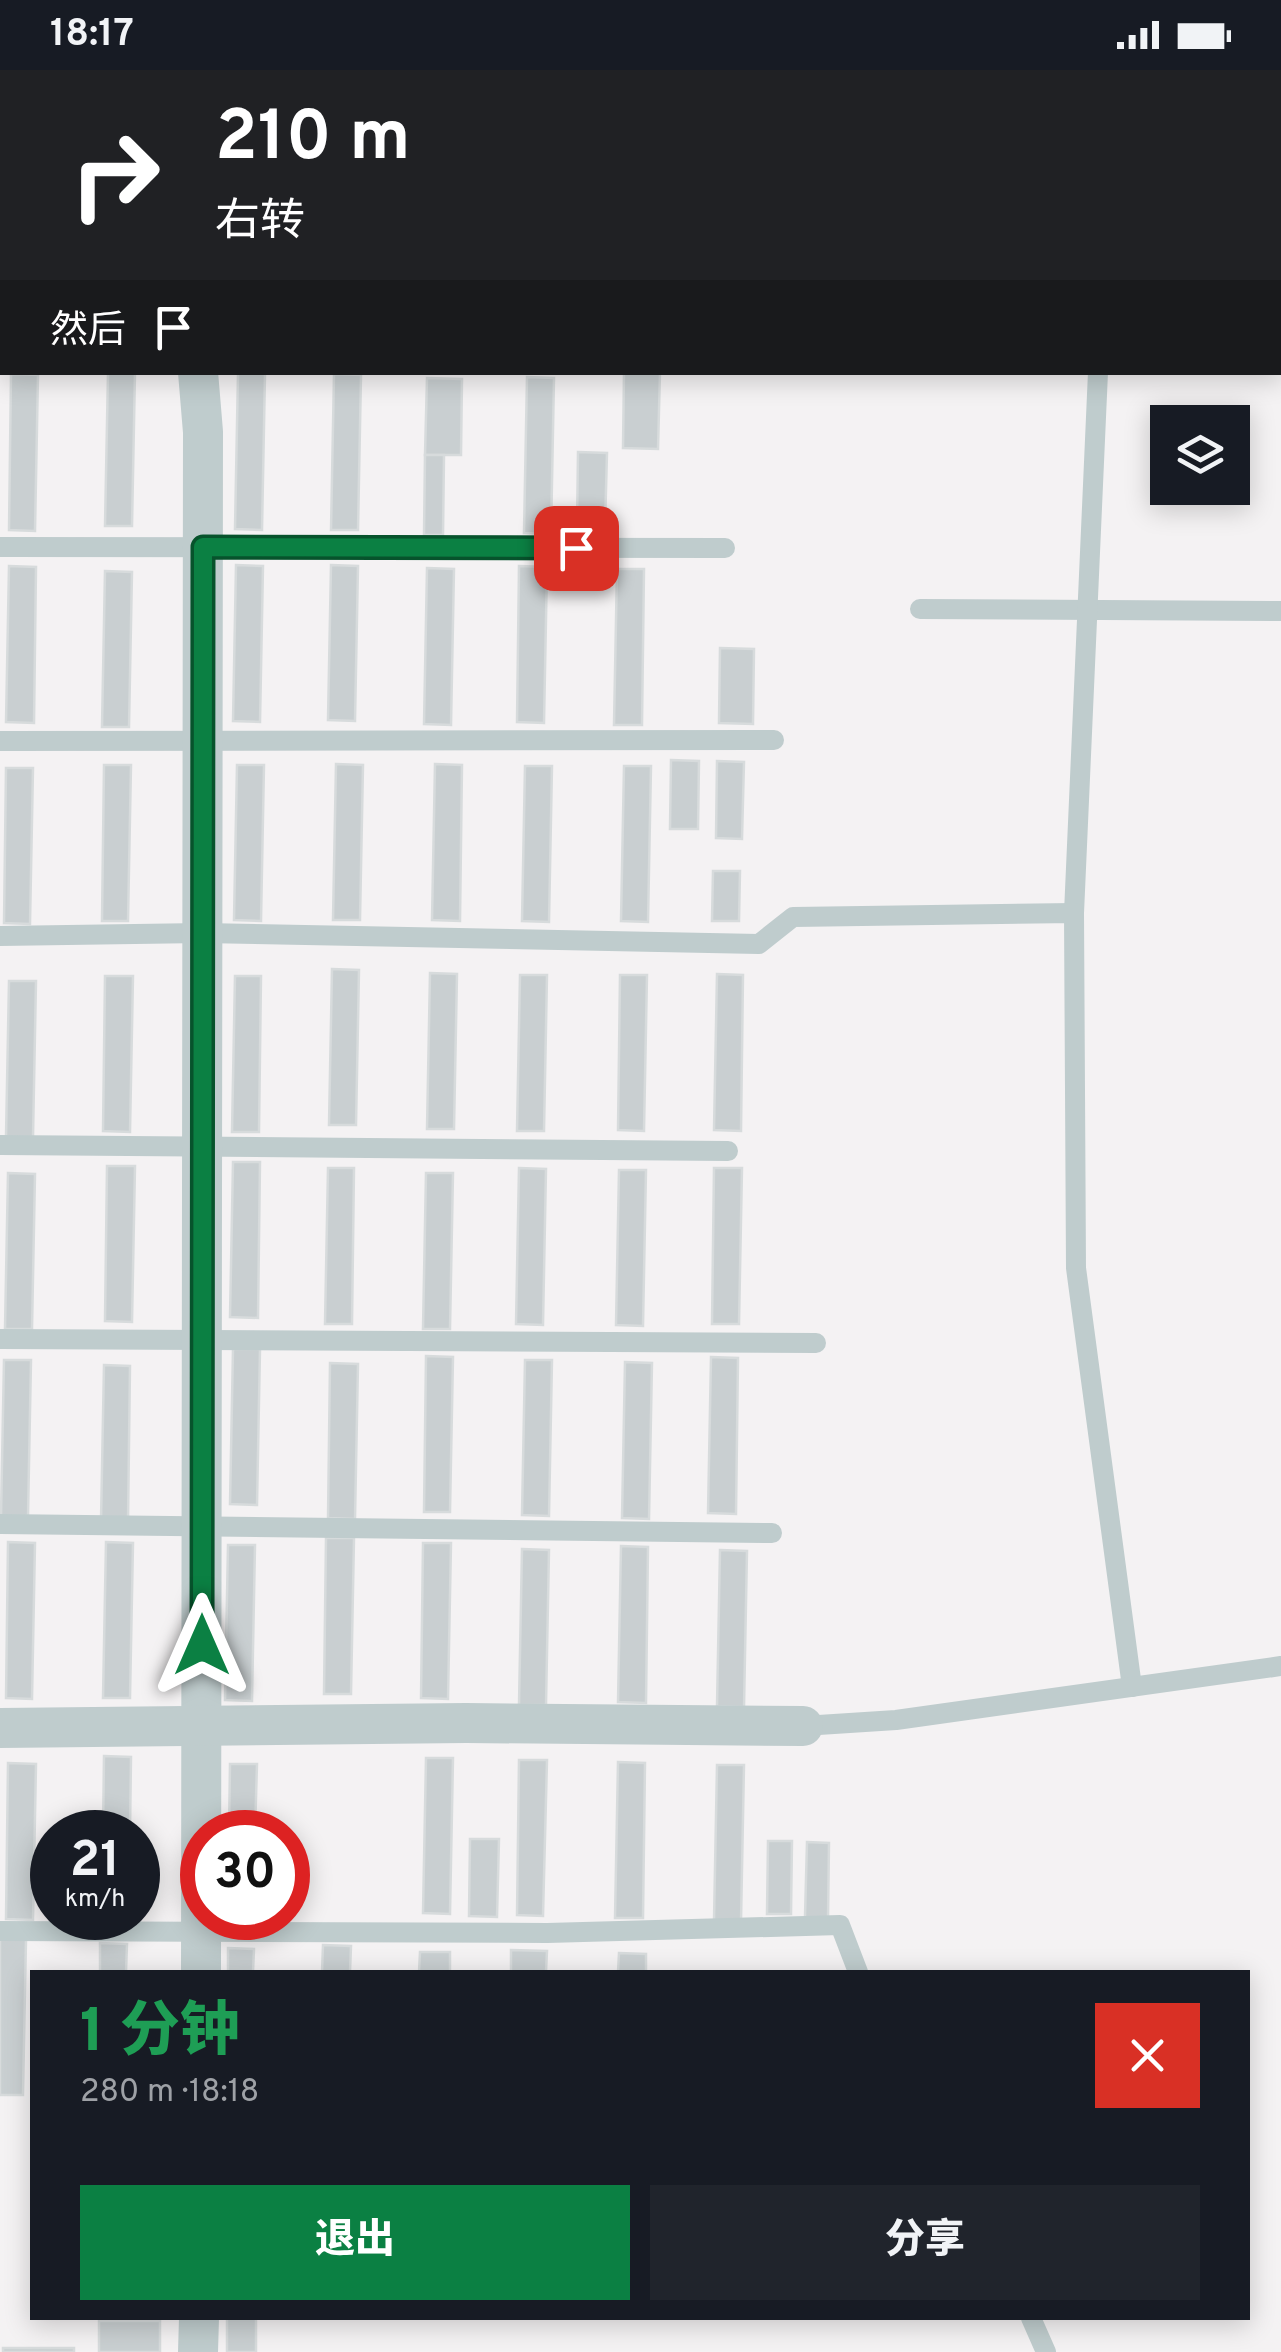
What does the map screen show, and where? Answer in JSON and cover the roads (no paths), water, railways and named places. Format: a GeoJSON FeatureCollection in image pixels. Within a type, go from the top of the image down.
{"type":"FeatureCollection","features":[{"type":"Feature","properties":{"kind":"street"},"geometry":{"type":"LineString","coordinates":[[198,375],[203,432],[201,1953]]}},
{"type":"Feature","properties":{"kind":"street"},"geometry":{"type":"LineString","coordinates":[[0,1728],[202,1724],[804,1726]]}},
{"type":"Feature","properties":{"kind":"street"},"geometry":{"type":"LineString","coordinates":[[198,2352],[199,2320]]}},
{"type":"Feature","properties":{"kind":"lane"},"geometry":{"type":"LineString","coordinates":[[1098,375],[1074,913],[1076,1268],[1132,1687]]}},
{"type":"Feature","properties":{"kind":"lane"},"geometry":{"type":"LineString","coordinates":[[0,546],[725,548]]}},
{"type":"Feature","properties":{"kind":"lane"},"geometry":{"type":"LineString","coordinates":[[920,609],[1281,610]]}},
{"type":"Feature","properties":{"kind":"lane"},"geometry":{"type":"LineString","coordinates":[[0,741],[774,740]]}},
{"type":"Feature","properties":{"kind":"lane"},"geometry":{"type":"LineString","coordinates":[[0,936],[202,933],[759,944],[793,917],[1074,913]]}},
{"type":"Feature","properties":{"kind":"lane"},"geometry":{"type":"LineString","coordinates":[[0,1145],[728,1151]]}},
{"type":"Feature","properties":{"kind":"lane"},"geometry":{"type":"LineString","coordinates":[[0,1339],[816,1344]]}},
{"type":"Feature","properties":{"kind":"lane"},"geometry":{"type":"LineString","coordinates":[[0,1524],[772,1532]]}},
{"type":"Feature","properties":{"kind":"lane"},"geometry":{"type":"LineString","coordinates":[[804,1726],[896,1720],[1281,1666]]}},
{"type":"Feature","properties":{"kind":"lane"},"geometry":{"type":"LineString","coordinates":[[0,1930],[201,1953],[547,1933],[840,1924],[857,1970]]}},
{"type":"Feature","properties":{"kind":"lane"},"geometry":{"type":"LineString","coordinates":[[1031,2320],[1046,2352]]}}]}
